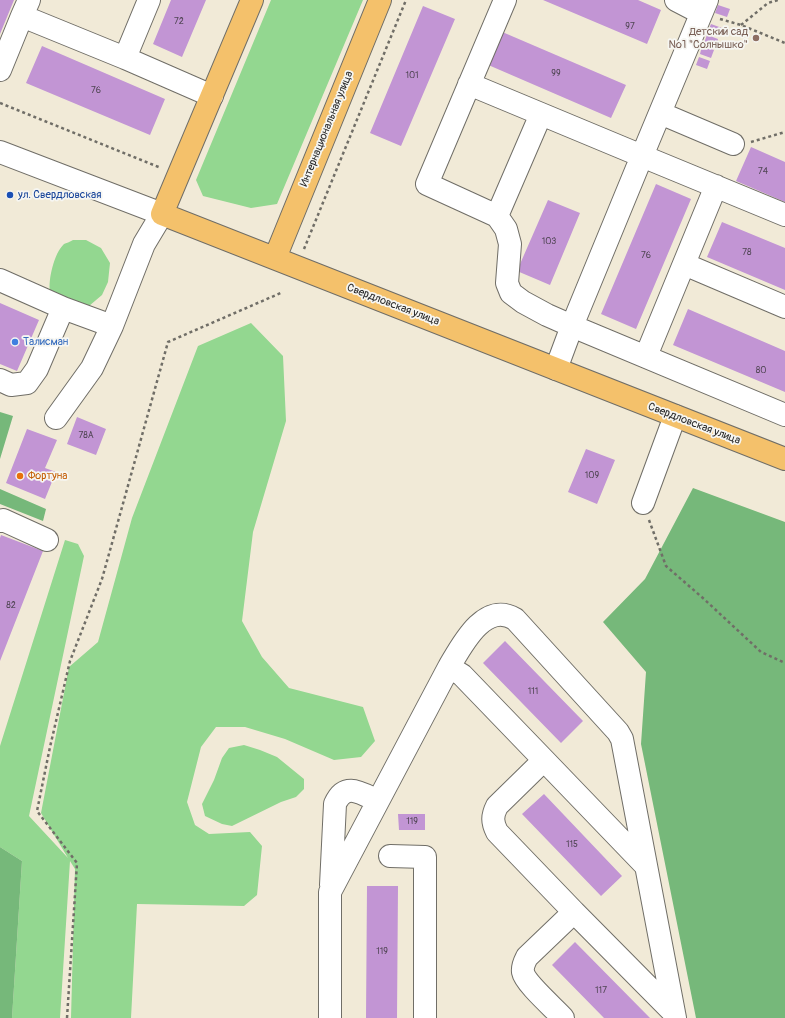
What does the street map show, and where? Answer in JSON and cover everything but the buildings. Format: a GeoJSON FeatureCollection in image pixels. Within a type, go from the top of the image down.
{"type":"FeatureCollection","features":[{"type":"Feature","properties":{"kind":"main road"},"geometry":{"type":"LineString","coordinates":[[162,214],[252,0]]}},
{"type":"Feature","properties":{"kind":"main road","name":"Интернациональная улица"},"geometry":{"type":"LineString","coordinates":[[275,258],[380,0]]}},
{"type":"Feature","properties":{"kind":"main road","name":"Свердловская улица"},"geometry":{"type":"LineString","coordinates":[[162,214],[785,460]]}},
{"type":"Feature","properties":{"kind":"street"},"geometry":{"type":"LineString","coordinates":[[125,58],[149,0]]}},
{"type":"Feature","properties":{"kind":"street"},"geometry":{"type":"LineString","coordinates":[[505,0],[427,184],[497,216],[506,229],[510,244],[507,283],[511,293],[529,305],[572,326],[785,415]]}},
{"type":"Feature","properties":{"kind":"street"},"geometry":{"type":"LineString","coordinates":[[556,369],[572,326],[704,6],[676,0]]}},
{"type":"Feature","properties":{"kind":"street"},"geometry":{"type":"LineString","coordinates":[[0,70],[25,8],[125,58],[212,96]]}},
{"type":"Feature","properties":{"kind":"street"},"geometry":{"type":"LineString","coordinates":[[469,84],[785,214]]}},
{"type":"Feature","properties":{"kind":"street"},"geometry":{"type":"LineString","coordinates":[[660,113],[741,144]]}},
{"type":"Feature","properties":{"kind":"street"},"geometry":{"type":"LineString","coordinates":[[497,216],[541,114]]}},
{"type":"Feature","properties":{"kind":"street","name":"Свердловская улица"},"geometry":{"type":"LineString","coordinates":[[0,152],[162,214]]}},
{"type":"Feature","properties":{"kind":"street"},"geometry":{"type":"LineString","coordinates":[[646,356],[716,186]]}},
{"type":"Feature","properties":{"kind":"street"},"geometry":{"type":"LineString","coordinates":[[56,418],[92,368],[112,326],[144,244],[162,214]]}},
{"type":"Feature","properties":{"kind":"street"},"geometry":{"type":"LineString","coordinates":[[684,264],[785,307]]}},
{"type":"Feature","properties":{"kind":"street"},"geometry":{"type":"LineString","coordinates":[[0,280],[63,308],[112,326]]}},
{"type":"Feature","properties":{"kind":"street"},"geometry":{"type":"LineString","coordinates":[[0,380],[11,385],[27,383],[37,369],[63,308]]}},
{"type":"Feature","properties":{"kind":"street"},"geometry":{"type":"LineString","coordinates":[[643,503],[676,416]]}},
{"type":"Feature","properties":{"kind":"street"},"geometry":{"type":"LineString","coordinates":[[0,521],[3,520],[47,540]]}},
{"type":"Feature","properties":{"kind":"street"},"geometry":{"type":"LineString","coordinates":[[330,892],[449,667],[463,644],[482,621],[493,615],[509,615],[515,618],[618,732],[622,739],[640,856],[670,1007]]}},
{"type":"Feature","properties":{"kind":"street"},"geometry":{"type":"LineString","coordinates":[[449,667],[458,671],[640,856]]}},
{"type":"Feature","properties":{"kind":"street"},"geometry":{"type":"LineString","coordinates":[[544,760],[497,806],[493,813],[492,823],[497,832],[574,912],[670,1007]]}},
{"type":"Feature","properties":{"kind":"street"},"geometry":{"type":"LineString","coordinates":[[330,1018],[330,892],[335,804],[338,797],[344,791],[350,790],[356,791],[378,801]]}},
{"type":"Feature","properties":{"kind":"street"},"geometry":{"type":"LineString","coordinates":[[390,856],[425,857],[425,1018]]}},
{"type":"Feature","properties":{"kind":"street"},"geometry":{"type":"LineString","coordinates":[[555,1015],[523,973],[524,963],[527,957],[574,912]]}},
{"type":"Feature","properties":{"kind":"path"},"geometry":{"type":"LineString","coordinates":[[302,253],[406,0]]}},
{"type":"Feature","properties":{"kind":"path"},"geometry":{"type":"LineString","coordinates":[[741,25],[768,3],[778,0]]}},
{"type":"Feature","properties":{"kind":"path"},"geometry":{"type":"LineString","coordinates":[[704,6],[741,25],[785,43]]}},
{"type":"Feature","properties":{"kind":"path"},"geometry":{"type":"LineString","coordinates":[[0,103],[162,169]]}},
{"type":"Feature","properties":{"kind":"path"},"geometry":{"type":"LineString","coordinates":[[741,144],[785,132]]}},
{"type":"Feature","properties":{"kind":"path"},"geometry":{"type":"LineString","coordinates":[[67,1018],[77,863],[37,811],[70,661],[102,579],[168,342],[283,292]]}},
{"type":"Feature","properties":{"kind":"path"},"geometry":{"type":"LineString","coordinates":[[643,503],[666,566],[761,652],[785,663]]}},
{"type":"Feature","properties":{"kind":"green space"},"geometry":{"type":"Polygon","coordinates":[[[271,0],[363,0],[277,204],[251,208],[203,196],[196,180],[271,0]]]}},
{"type":"Feature","properties":{"kind":"green space"},"geometry":{"type":"Polygon","coordinates":[[[73,240],[86,240],[101,248],[110,263],[108,282],[102,295],[89,306],[50,292],[51,274],[57,254],[64,244],[73,240]]]}},
{"type":"Feature","properties":{"kind":"green space"},"geometry":{"type":"Polygon","coordinates":[[[251,323],[283,356],[286,421],[253,532],[242,621],[262,657],[289,688],[363,707],[375,741],[361,757],[334,760],[285,739],[245,727],[216,727],[201,747],[187,802],[195,825],[209,834],[250,832],[262,846],[257,895],[244,906],[137,904],[131,1018],[71,1018],[75,869],[70,861],[60,1018],[12,1018],[22,861],[0,847],[0,746],[65,540],[78,544],[84,556],[29,816],[68,858],[41,813],[69,667],[98,642],[132,518],[198,346],[251,323]]]}},
{"type":"Feature","properties":{"kind":"green space"},"geometry":{"type":"Polygon","coordinates":[[[0,412],[13,416],[0,459],[0,412]]]}},
{"type":"Feature","properties":{"kind":"green space"},"geometry":{"type":"Polygon","coordinates":[[[693,488],[785,522],[785,1018],[696,1018],[641,744],[646,672],[603,622],[645,579],[693,488]]]}},
{"type":"Feature","properties":{"kind":"green space"},"geometry":{"type":"Polygon","coordinates":[[[0,489],[46,509],[43,521],[0,504],[0,489]]]}},
{"type":"Feature","properties":{"kind":"green space"},"geometry":{"type":"Polygon","coordinates":[[[244,745],[277,757],[304,779],[304,789],[296,797],[281,802],[232,826],[222,824],[205,816],[202,804],[214,780],[222,758],[229,748],[244,745]]]}},
{"type":"Feature","properties":{"kind":"green space"},"geometry":{"type":"Polygon","coordinates":[[[0,847],[22,861],[12,1018],[0,1018],[0,847]]]}},
{"type":"Feature","properties":{"kind":"place","name":"Детский сад №1 \"Солнышко\""},"geometry":{"type":"Point","coordinates":[756,38]}},
{"type":"Feature","properties":{"kind":"place","name":"ул. Свердловская"},"geometry":{"type":"Point","coordinates":[10,195]}},
{"type":"Feature","properties":{"kind":"place","name":"Талисман"},"geometry":{"type":"Point","coordinates":[15,342]}},
{"type":"Feature","properties":{"kind":"place","name":"Фортуна"},"geometry":{"type":"Point","coordinates":[20,476]}}]}
